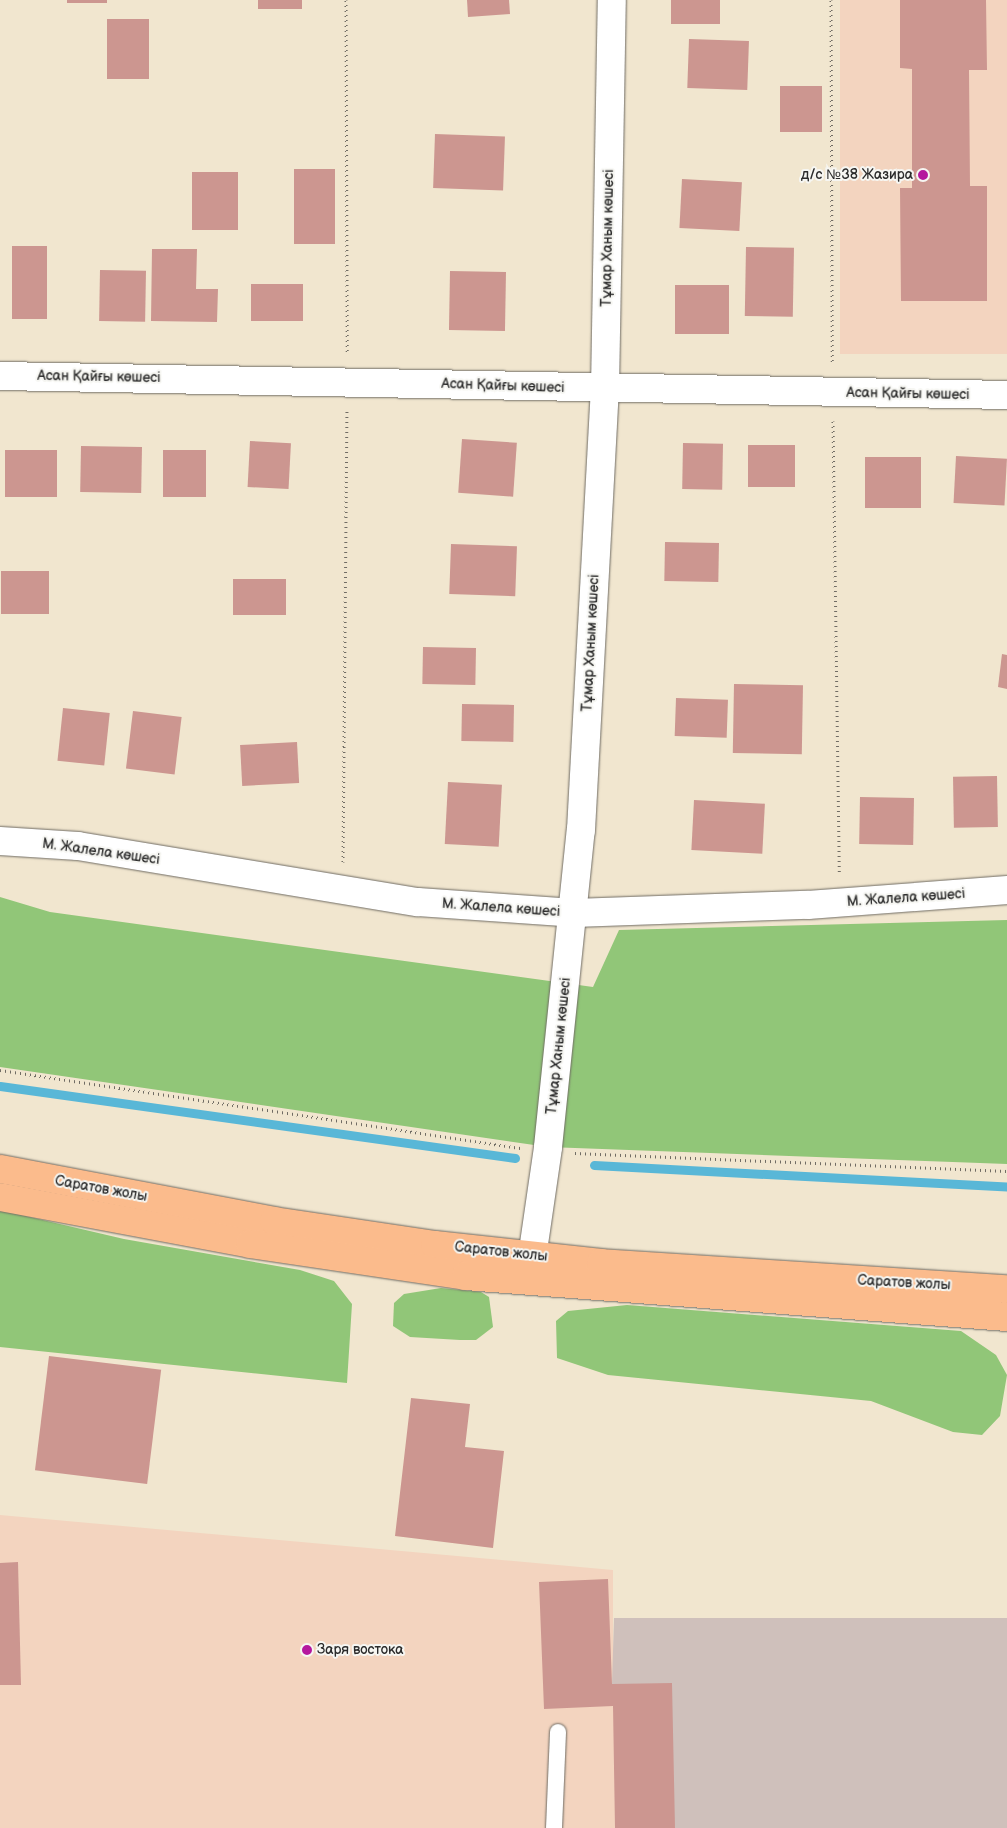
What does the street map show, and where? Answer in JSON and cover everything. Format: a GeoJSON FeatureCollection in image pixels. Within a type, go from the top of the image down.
{"type":"FeatureCollection","features":[{"type":"Feature","properties":{"kind":"main road","name":"Саратов жолы"},"geometry":{"type":"LineString","coordinates":[[0,1169],[274,1221],[532,1256],[1007,1289]]}},
{"type":"Feature","properties":{"kind":"main road","name":"Саратов жолы"},"geometry":{"type":"LineString","coordinates":[[0,1197],[250,1244],[529,1282],[1007,1317]]}},
{"type":"Feature","properties":{"kind":"street","name":"Тұмар Ханым көшесі"},"geometry":{"type":"LineString","coordinates":[[529,1282],[548,1152],[574,912],[605,390],[612,0]]}},
{"type":"Feature","properties":{"kind":"street","name":"Асан Қайғы көшесі"},"geometry":{"type":"LineString","coordinates":[[0,376],[347,381],[605,390],[1007,395]]}},
{"type":"Feature","properties":{"kind":"street","name":"М. Жалела көшесі"},"geometry":{"type":"LineString","coordinates":[[0,840],[78,846],[418,902],[574,912],[839,903],[1007,890]]}},
{"type":"Feature","properties":{"kind":"lane"},"geometry":{"type":"LineString","coordinates":[[554,1828],[558,1732]]}},
{"type":"Feature","properties":{"kind":"path"},"geometry":{"type":"LineString","coordinates":[[343,890],[347,381],[346,0]]}},
{"type":"Feature","properties":{"kind":"path"},"geometry":{"type":"LineString","coordinates":[[831,0],[832,393],[839,903]]}},
{"type":"Feature","properties":{"kind":"path"},"geometry":{"type":"LineString","coordinates":[[0,1070],[548,1152],[1007,1171]]}},
{"type":"Feature","properties":{"kind":"shaded area","name":"д/с №38 Жазира"},"geometry":{"type":"Polygon","coordinates":[[[840,0],[1007,0],[1007,354],[840,354],[840,0]]]}},
{"type":"Feature","properties":{"kind":"shaded area","name":"Заря востока"},"geometry":{"type":"Polygon","coordinates":[[[0,1515],[613,1570],[613,1684],[675,1828],[0,1828],[0,1515]]]}},
{"type":"Feature","properties":{"kind":"shaded area"},"geometry":{"type":"Polygon","coordinates":[[[614,1618],[1007,1618],[1007,1828],[675,1828],[612,1684],[614,1618]]]}},
{"type":"Feature","properties":{"kind":"green space"},"geometry":{"type":"Polygon","coordinates":[[[0,897],[50,912],[593,987],[619,930],[1007,920],[1007,1164],[548,1147],[0,1067],[0,897]]]}},
{"type":"Feature","properties":{"kind":"green space"},"geometry":{"type":"Polygon","coordinates":[[[0,1210],[124,1239],[300,1270],[334,1281],[352,1304],[347,1383],[0,1347],[0,1210]]]}},
{"type":"Feature","properties":{"kind":"green space"},"geometry":{"type":"Polygon","coordinates":[[[441,1288],[481,1292],[489,1297],[493,1327],[476,1340],[460,1340],[410,1337],[393,1326],[394,1303],[404,1294],[441,1288]]]}},
{"type":"Feature","properties":{"kind":"green space"},"geometry":{"type":"Polygon","coordinates":[[[627,1305],[961,1331],[996,1355],[1007,1375],[1000,1416],[982,1435],[953,1432],[871,1401],[608,1375],[557,1358],[556,1321],[568,1311],[627,1305]]]}},
{"type":"Feature","properties":{"kind":"building"},"geometry":{"type":"Polygon","coordinates":[[[67,0],[107,0],[107,3],[67,3],[67,0]]]}},
{"type":"Feature","properties":{"kind":"building"},"geometry":{"type":"Polygon","coordinates":[[[258,0],[302,0],[302,9],[258,9],[258,0]]]}},
{"type":"Feature","properties":{"kind":"building"},"geometry":{"type":"Polygon","coordinates":[[[467,0],[509,0],[510,14],[468,17],[467,0]]]}},
{"type":"Feature","properties":{"kind":"building"},"geometry":{"type":"Polygon","coordinates":[[[671,0],[720,0],[720,24],[671,24],[671,0]]]}},
{"type":"Feature","properties":{"kind":"building"},"geometry":{"type":"Polygon","coordinates":[[[900,0],[986,0],[987,70],[969,70],[970,186],[987,186],[987,301],[901,301],[900,188],[912,188],[912,69],[900,68],[900,0]]]}},
{"type":"Feature","properties":{"kind":"building"},"geometry":{"type":"Polygon","coordinates":[[[107,19],[149,19],[149,79],[107,79],[107,19]]]}},
{"type":"Feature","properties":{"kind":"building"},"geometry":{"type":"Polygon","coordinates":[[[689,39],[749,41],[747,90],[687,88],[689,39]]]}},
{"type":"Feature","properties":{"kind":"building"},"geometry":{"type":"Polygon","coordinates":[[[780,86],[822,86],[822,132],[780,132],[780,86]]]}},
{"type":"Feature","properties":{"kind":"building"},"geometry":{"type":"Polygon","coordinates":[[[435,134],[505,136],[503,190],[433,188],[435,134]]]}},
{"type":"Feature","properties":{"kind":"building"},"geometry":{"type":"Polygon","coordinates":[[[294,169],[335,169],[335,244],[294,244],[294,169]]]}},
{"type":"Feature","properties":{"kind":"building"},"geometry":{"type":"Polygon","coordinates":[[[192,172],[238,172],[238,230],[192,230],[192,172]]]}},
{"type":"Feature","properties":{"kind":"building"},"geometry":{"type":"Polygon","coordinates":[[[682,179],[742,182],[739,231],[679,228],[682,179]]]}},
{"type":"Feature","properties":{"kind":"building"},"geometry":{"type":"Polygon","coordinates":[[[12,246],[47,246],[47,319],[12,319],[12,246]]]}},
{"type":"Feature","properties":{"kind":"building"},"geometry":{"type":"Polygon","coordinates":[[[746,247],[794,248],[793,317],[745,316],[746,247]]]}},
{"type":"Feature","properties":{"kind":"building"},"geometry":{"type":"Polygon","coordinates":[[[152,249],[197,249],[196,289],[218,289],[217,322],[151,321],[152,249]]]}},
{"type":"Feature","properties":{"kind":"building"},"geometry":{"type":"Polygon","coordinates":[[[100,270],[146,271],[145,322],[99,321],[100,270]]]}},
{"type":"Feature","properties":{"kind":"building"},"geometry":{"type":"Polygon","coordinates":[[[450,271],[506,272],[505,331],[449,330],[450,271]]]}},
{"type":"Feature","properties":{"kind":"building"},"geometry":{"type":"Polygon","coordinates":[[[251,284],[303,284],[303,321],[251,321],[251,284]]]}},
{"type":"Feature","properties":{"kind":"building"},"geometry":{"type":"Polygon","coordinates":[[[675,285],[729,285],[729,334],[675,334],[675,285]]]}},
{"type":"Feature","properties":{"kind":"building"},"geometry":{"type":"Polygon","coordinates":[[[462,439],[517,443],[513,497],[458,493],[462,439]]]}},
{"type":"Feature","properties":{"kind":"building"},"geometry":{"type":"Polygon","coordinates":[[[250,441],[291,443],[289,489],[248,487],[250,441]]]}},
{"type":"Feature","properties":{"kind":"building"},"geometry":{"type":"Polygon","coordinates":[[[683,443],[723,444],[722,490],[682,489],[683,443]]]}},
{"type":"Feature","properties":{"kind":"building"},"geometry":{"type":"Polygon","coordinates":[[[748,445],[795,445],[795,487],[748,487],[748,445]]]}},
{"type":"Feature","properties":{"kind":"building"},"geometry":{"type":"Polygon","coordinates":[[[81,446],[142,447],[141,493],[80,492],[81,446]]]}},
{"type":"Feature","properties":{"kind":"building"},"geometry":{"type":"Polygon","coordinates":[[[5,450],[57,450],[57,497],[5,497],[5,450]]]}},
{"type":"Feature","properties":{"kind":"building"},"geometry":{"type":"Polygon","coordinates":[[[163,450],[206,450],[206,497],[163,497],[163,450]]]}},
{"type":"Feature","properties":{"kind":"building"},"geometry":{"type":"Polygon","coordinates":[[[956,456],[1007,459],[1004,506],[954,503],[956,456]]]}},
{"type":"Feature","properties":{"kind":"building"},"geometry":{"type":"Polygon","coordinates":[[[865,457],[921,457],[921,508],[865,508],[865,457]]]}},
{"type":"Feature","properties":{"kind":"building"},"geometry":{"type":"Polygon","coordinates":[[[665,542],[719,543],[718,582],[664,581],[665,542]]]}},
{"type":"Feature","properties":{"kind":"building"},"geometry":{"type":"Polygon","coordinates":[[[451,544],[517,546],[515,596],[449,594],[451,544]]]}},
{"type":"Feature","properties":{"kind":"building"},"geometry":{"type":"Polygon","coordinates":[[[1,571],[49,571],[49,614],[1,614],[1,571]]]}},
{"type":"Feature","properties":{"kind":"building"},"geometry":{"type":"Polygon","coordinates":[[[233,579],[286,579],[286,615],[233,615],[233,579]]]}},
{"type":"Feature","properties":{"kind":"building"},"geometry":{"type":"Polygon","coordinates":[[[423,647],[476,648],[475,685],[422,684],[423,647]]]}},
{"type":"Feature","properties":{"kind":"building"},"geometry":{"type":"Polygon","coordinates":[[[1002,654],[1007,655],[1007,689],[998,687],[1002,654]]]}},
{"type":"Feature","properties":{"kind":"building"},"geometry":{"type":"Polygon","coordinates":[[[734,684],[803,685],[802,754],[733,753],[734,684]]]}},
{"type":"Feature","properties":{"kind":"building"},"geometry":{"type":"Polygon","coordinates":[[[676,698],[728,700],[727,738],[675,736],[676,698]]]}},
{"type":"Feature","properties":{"kind":"building"},"geometry":{"type":"Polygon","coordinates":[[[462,704],[514,705],[513,742],[461,741],[462,704]]]}},
{"type":"Feature","properties":{"kind":"building"},"geometry":{"type":"Polygon","coordinates":[[[63,708],[110,713],[104,766],[57,761],[63,708]]]}},
{"type":"Feature","properties":{"kind":"building"},"geometry":{"type":"Polygon","coordinates":[[[133,711],[182,717],[175,775],[126,769],[133,711]]]}},
{"type":"Feature","properties":{"kind":"building"},"geometry":{"type":"Polygon","coordinates":[[[297,742],[299,783],[242,786],[240,745],[297,742]]]}},
{"type":"Feature","properties":{"kind":"building"},"geometry":{"type":"Polygon","coordinates":[[[997,776],[998,827],[954,828],[953,777],[997,776]]]}},
{"type":"Feature","properties":{"kind":"building"},"geometry":{"type":"Polygon","coordinates":[[[448,782],[502,785],[499,847],[445,844],[448,782]]]}},
{"type":"Feature","properties":{"kind":"building"},"geometry":{"type":"Polygon","coordinates":[[[860,797],[914,798],[913,845],[859,844],[860,797]]]}},
{"type":"Feature","properties":{"kind":"building"},"geometry":{"type":"Polygon","coordinates":[[[694,800],[765,804],[762,854],[691,850],[694,800]]]}},
{"type":"Feature","properties":{"kind":"building"},"geometry":{"type":"Polygon","coordinates":[[[49,1356],[161,1370],[147,1484],[35,1470],[49,1356]]]}},
{"type":"Feature","properties":{"kind":"building"},"geometry":{"type":"Polygon","coordinates":[[[411,1398],[470,1404],[465,1447],[504,1451],[493,1548],[395,1536],[411,1398]]]}},
{"type":"Feature","properties":{"kind":"building"},"geometry":{"type":"Polygon","coordinates":[[[18,1562],[21,1685],[0,1685],[0,1563],[18,1562]]]}},
{"type":"Feature","properties":{"kind":"building"},"geometry":{"type":"Polygon","coordinates":[[[608,1579],[612,1684],[672,1683],[675,1828],[615,1828],[613,1706],[544,1709],[539,1582],[608,1579]]]}},
{"type":"Feature","properties":{"kind":"waterway"},"geometry":{"type":"LineString","coordinates":[[0,1086],[515,1158]]}},
{"type":"Feature","properties":{"kind":"waterway"},"geometry":{"type":"LineString","coordinates":[[594,1165],[1007,1187]]}},
{"type":"Feature","properties":{"kind":"place","name":"д/с №38 Жазира"},"geometry":{"type":"Point","coordinates":[923,175]}},
{"type":"Feature","properties":{"kind":"place","name":"Заря востока"},"geometry":{"type":"Point","coordinates":[307,1650]}}]}
